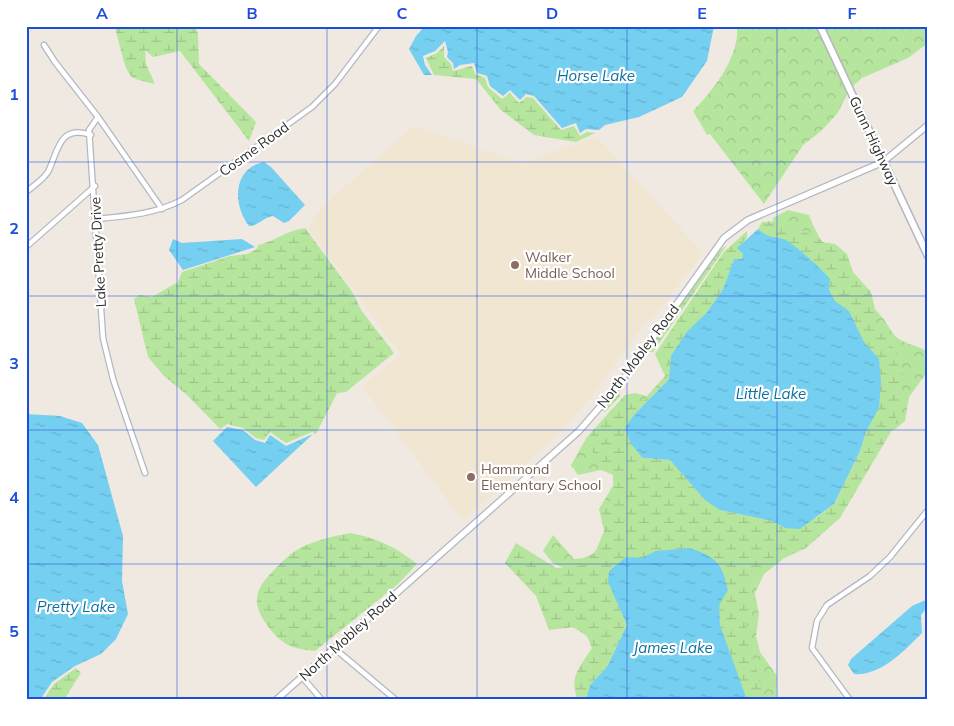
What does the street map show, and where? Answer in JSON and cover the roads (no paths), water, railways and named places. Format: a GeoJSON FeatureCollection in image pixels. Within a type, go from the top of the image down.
{"type":"FeatureCollection","features":[{"type":"Feature","properties":{"kind":"main road","name":"Gunn Highway"},"geometry":{"type":"LineString","coordinates":[[820,26],[928,256]]}},
{"type":"Feature","properties":{"kind":"street","name":"Cosme Road"},"geometry":{"type":"LineString","coordinates":[[96,219],[147,214],[182,200],[312,107],[335,84],[379,26]]}},
{"type":"Feature","properties":{"kind":"street"},"geometry":{"type":"LineString","coordinates":[[44,45],[54,62],[98,117],[162,209]]}},
{"type":"Feature","properties":{"kind":"street","name":"Lake Pretty Drive"},"geometry":{"type":"LineString","coordinates":[[98,117],[92,125],[90,135],[95,186],[102,338],[113,379],[145,473]]}},
{"type":"Feature","properties":{"kind":"street","name":"North Mobley Road"},"geometry":{"type":"LineString","coordinates":[[276,700],[579,431],[619,385],[724,238],[748,220],[883,162],[928,125]]}},
{"type":"Feature","properties":{"kind":"street"},"geometry":{"type":"LineString","coordinates":[[26,192],[49,172],[57,144],[68,135],[81,132],[90,135]]}},
{"type":"Feature","properties":{"kind":"street"},"geometry":{"type":"LineString","coordinates":[[26,247],[95,186]]}},
{"type":"Feature","properties":{"kind":"street"},"geometry":{"type":"LineString","coordinates":[[850,700],[812,648],[817,622],[826,605],[870,576],[890,557],[928,510]]}},
{"type":"Feature","properties":{"kind":"street"},"geometry":{"type":"LineString","coordinates":[[334,648],[396,700]]}},
{"type":"Feature","properties":{"kind":"street"},"geometry":{"type":"LineString","coordinates":[[302,677],[322,700]]}},
{"type":"Feature","properties":{"kind":"water","name":"Horse Lake"},"geometry":{"type":"Polygon","coordinates":[[[425,26],[714,26],[707,61],[682,97],[639,117],[605,125],[599,130],[586,129],[580,133],[576,123],[562,128],[534,96],[526,94],[520,100],[510,90],[503,96],[490,86],[487,76],[477,73],[474,63],[460,65],[454,69],[453,63],[447,57],[448,52],[445,41],[435,51],[423,56],[425,65],[432,75],[424,75],[409,49],[416,36],[425,26]]]}},
{"type":"Feature","properties":{"kind":"water"},"geometry":{"type":"Polygon","coordinates":[[[264,162],[271,167],[305,205],[289,221],[284,223],[273,216],[249,226],[240,208],[238,188],[246,171],[264,162]]]}},
{"type":"Feature","properties":{"kind":"water","name":"Little Lake"},"geometry":{"type":"Polygon","coordinates":[[[758,229],[769,236],[786,240],[827,275],[830,279],[829,290],[835,301],[849,311],[864,342],[879,359],[881,382],[879,408],[866,432],[860,451],[834,504],[800,529],[785,528],[772,521],[720,510],[705,500],[670,460],[643,458],[631,444],[625,428],[634,415],[669,379],[671,356],[686,333],[707,312],[723,289],[734,259],[742,259],[743,254],[737,248],[758,229]]]}},
{"type":"Feature","properties":{"kind":"water"},"geometry":{"type":"Polygon","coordinates":[[[173,239],[182,243],[242,239],[255,247],[183,270],[169,250],[173,239]]]}},
{"type":"Feature","properties":{"kind":"water","name":"Pretty Lake"},"geometry":{"type":"Polygon","coordinates":[[[26,414],[60,416],[82,423],[98,445],[123,536],[122,581],[128,614],[116,639],[101,654],[75,666],[52,682],[40,700],[26,700],[26,414]]]}},
{"type":"Feature","properties":{"kind":"water"},"geometry":{"type":"Polygon","coordinates":[[[227,427],[243,430],[255,440],[265,443],[270,435],[286,446],[313,434],[256,487],[213,441],[227,427]]]}},
{"type":"Feature","properties":{"kind":"water","name":"James Lake"},"geometry":{"type":"Polygon","coordinates":[[[690,548],[712,558],[723,573],[728,590],[719,605],[720,625],[747,700],[586,700],[590,685],[607,667],[627,625],[608,582],[609,571],[626,557],[642,558],[656,551],[690,548]]]}},
{"type":"Feature","properties":{"kind":"water"},"geometry":{"type":"Polygon","coordinates":[[[928,599],[928,606],[921,615],[922,633],[897,657],[881,668],[863,674],[854,674],[848,665],[851,659],[912,606],[928,599]]]}},
{"type":"Feature","properties":{"kind":"place","name":"Walker Middle School"},"geometry":{"type":"Point","coordinates":[515,265]}},
{"type":"Feature","properties":{"kind":"place","name":"Hammond Elementary School"},"geometry":{"type":"Point","coordinates":[471,477]}}]}
